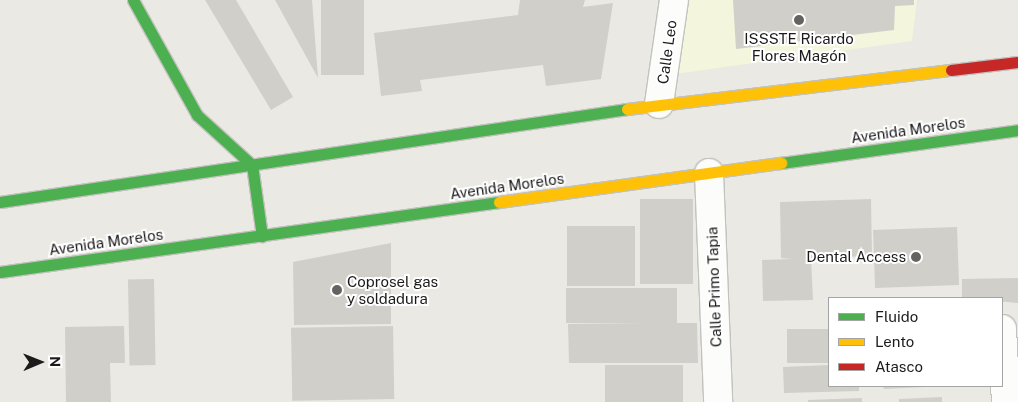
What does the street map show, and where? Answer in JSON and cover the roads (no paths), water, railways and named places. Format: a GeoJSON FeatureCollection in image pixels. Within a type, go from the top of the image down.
{"type":"FeatureCollection","features":[{"type":"Feature","properties":{"kind":"main road"},"geometry":{"type":"LineString","coordinates":[[133,0],[197,115],[252,165],[262,236]]}},
{"type":"Feature","properties":{"kind":"main road"},"geometry":{"type":"LineString","coordinates":[[0,202],[660,104],[1018,62]]}},
{"type":"Feature","properties":{"kind":"main road","name":"Avenida Morelos"},"geometry":{"type":"LineString","coordinates":[[0,272],[1018,130]]}},
{"type":"Feature","properties":{"kind":"street","name":"Calle Leo"},"geometry":{"type":"LineString","coordinates":[[660,104],[674,0]]}},
{"type":"Feature","properties":{"kind":"street","name":"Calle Primo Tapia"},"geometry":{"type":"LineString","coordinates":[[710,173],[718,402]]}},
{"type":"Feature","properties":{"kind":"street"},"geometry":{"type":"LineString","coordinates":[[1003,347],[1006,402]]}},
{"type":"Feature","properties":{"kind":"place","name":"ISSSTE Ricardo Flores Magón"},"geometry":{"type":"Point","coordinates":[799,20]}},
{"type":"Feature","properties":{"kind":"place","name":"Dental Access"},"geometry":{"type":"Point","coordinates":[916,257]}},
{"type":"Feature","properties":{"kind":"place","name":"Coprosel gas y soldadura"},"geometry":{"type":"Point","coordinates":[337,290]}}]}
